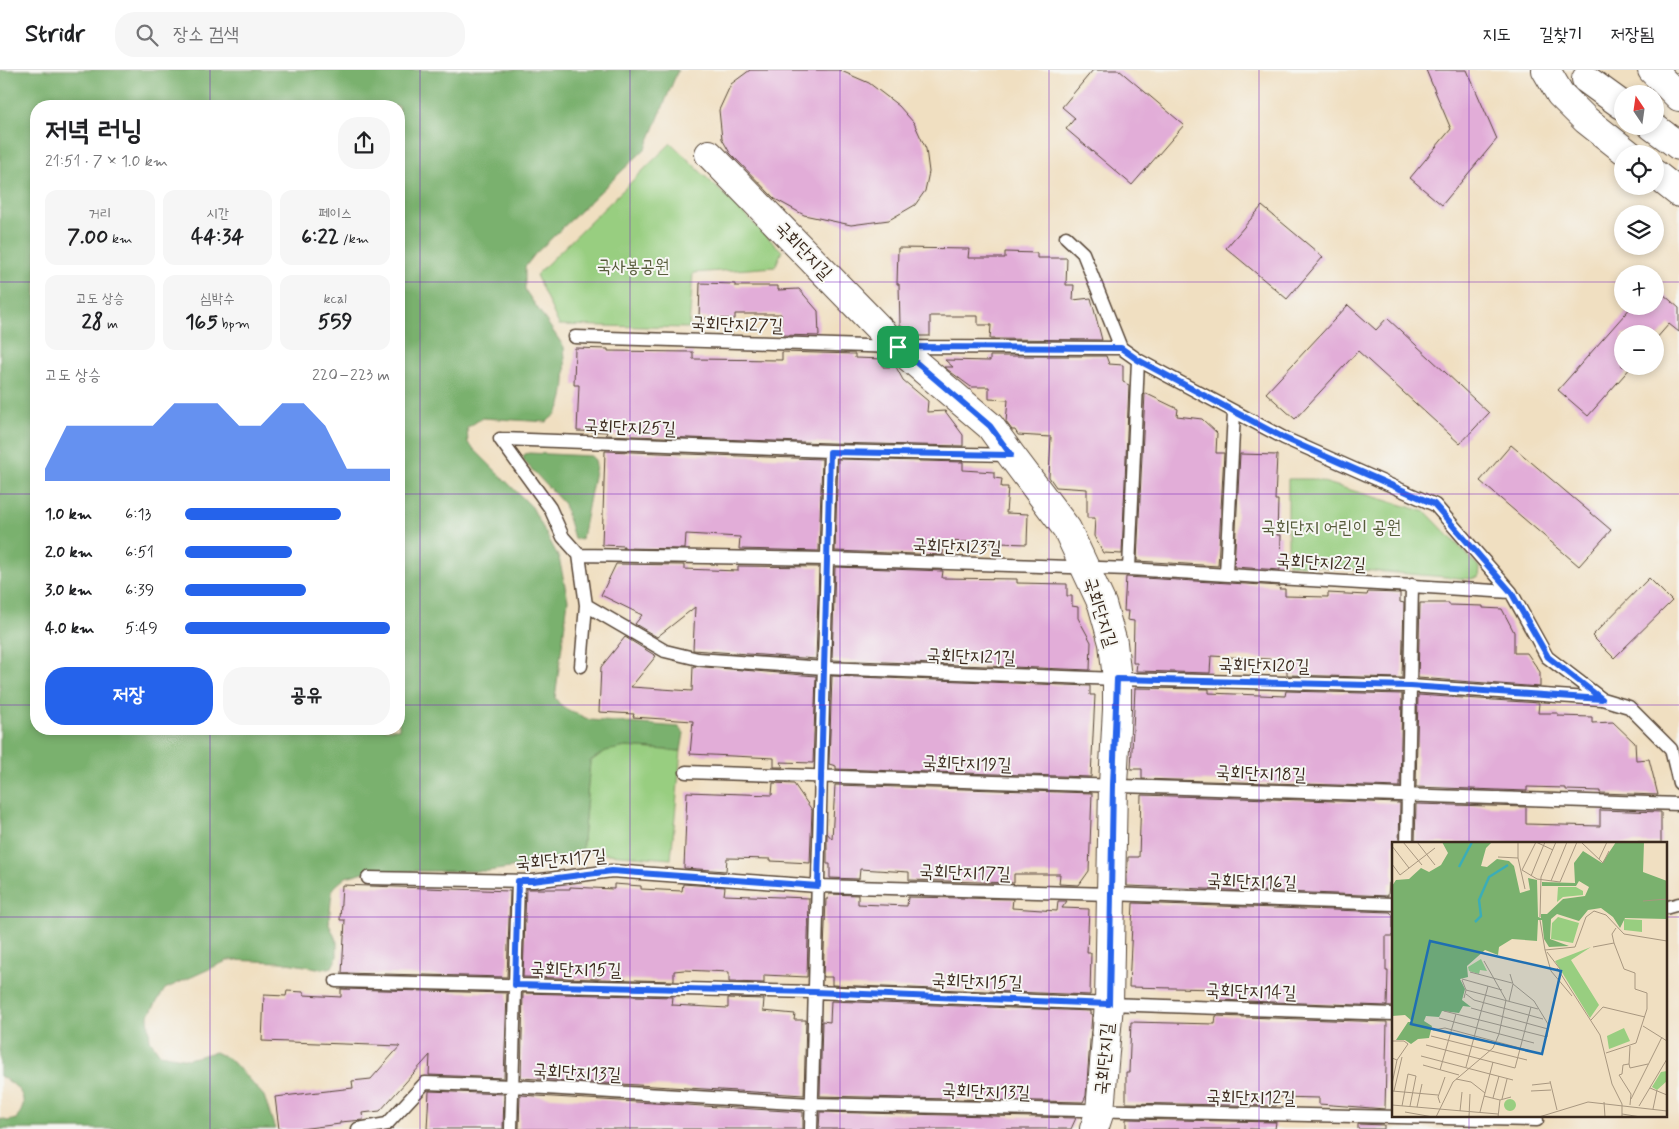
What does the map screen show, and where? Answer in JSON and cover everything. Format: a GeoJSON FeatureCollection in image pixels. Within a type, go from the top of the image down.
{"type":"FeatureCollection","features":[{"type":"Feature","properties":{"kind":"street"},"geometry":{"type":"LineString","coordinates":[[1546,70],[1586,120],[1618,145]]}},
{"type":"Feature","properties":{"kind":"street"},"geometry":{"type":"LineString","coordinates":[[1652,70],[1679,97]]}},
{"type":"Feature","properties":{"kind":"street"},"geometry":{"type":"LineString","coordinates":[[1586,79],[1614,99]]}},
{"type":"Feature","properties":{"kind":"street"},"geometry":{"type":"LineString","coordinates":[[1664,135],[1679,146]]}},
{"type":"Feature","properties":{"kind":"street","name":"국회단지길"},"geometry":{"type":"LineString","coordinates":[[709,154],[898,347],[990,426],[1067,529],[1102,604],[1113,643],[1117,679],[1110,894],[1109,1004],[1097,1120]]}},
{"type":"Feature","properties":{"kind":"street"},"geometry":{"type":"LineString","coordinates":[[1664,181],[1679,193]]}},
{"type":"Feature","properties":{"kind":"lane"},"geometry":{"type":"LineString","coordinates":[[1066,237],[1083,253],[1121,348],[1138,360],[1284,438],[1434,504],[1511,592],[1548,657],[1602,699],[1629,707],[1671,749],[1679,783]]}},
{"type":"Feature","properties":{"kind":"lane","name":"국회단지27길"},"geometry":{"type":"LineString","coordinates":[[575,337],[898,347]]}},
{"type":"Feature","properties":{"kind":"lane"},"geometry":{"type":"LineString","coordinates":[[898,347],[1121,348]]}},
{"type":"Feature","properties":{"kind":"lane"},"geometry":{"type":"LineString","coordinates":[[1130,569],[1138,360]]}},
{"type":"Feature","properties":{"kind":"lane"},"geometry":{"type":"LineString","coordinates":[[1226,574],[1234,412]]}},
{"type":"Feature","properties":{"kind":"lane","name":"국회단지25길"},"geometry":{"type":"LineString","coordinates":[[579,555],[563,537],[550,508],[500,440],[830,452],[1011,455]]}},
{"type":"Feature","properties":{"kind":"lane"},"geometry":{"type":"LineString","coordinates":[[811,1129],[830,452]]}},
{"type":"Feature","properties":{"kind":"lane"},"geometry":{"type":"LineString","coordinates":[[579,555],[586,605],[580,666]]}},
{"type":"Feature","properties":{"kind":"lane","name":"국회단지23길"},"geometry":{"type":"LineString","coordinates":[[579,555],[827,559],[1086,567]]}},
{"type":"Feature","properties":{"kind":"lane","name":"국회단지22길"},"geometry":{"type":"LineString","coordinates":[[1086,567],[1511,592]]}},
{"type":"Feature","properties":{"kind":"lane"},"geometry":{"type":"LineString","coordinates":[[1407,842],[1412,585]]}},
{"type":"Feature","properties":{"kind":"lane","name":"국회단지21길"},"geometry":{"type":"LineString","coordinates":[[586,605],[664,651],[698,660],[824,668],[1117,679]]}},
{"type":"Feature","properties":{"kind":"lane","name":"국회단지20길"},"geometry":{"type":"LineString","coordinates":[[1117,679],[1410,686],[1602,699]]}},
{"type":"Feature","properties":{"kind":"lane","name":"국회단지19길"},"geometry":{"type":"LineString","coordinates":[[686,772],[1113,785]]}},
{"type":"Feature","properties":{"kind":"lane","name":"국회단지18길"},"geometry":{"type":"LineString","coordinates":[[1113,785],[1679,804]]}},
{"type":"Feature","properties":{"kind":"lane","name":"국회단지17길"},"geometry":{"type":"LineString","coordinates":[[368,878],[533,881],[612,871],[818,886],[1110,894]]}},
{"type":"Feature","properties":{"kind":"lane"},"geometry":{"type":"LineString","coordinates":[[511,1129],[518,881]]}},
{"type":"Feature","properties":{"kind":"lane","name":"국회단지16길"},"geometry":{"type":"LineString","coordinates":[[1110,894],[1392,904]]}},
{"type":"Feature","properties":{"kind":"lane"},"geometry":{"type":"LineString","coordinates":[[1666,908],[1679,904]]}},
{"type":"Feature","properties":{"kind":"lane","name":"국회단지15길"},"geometry":{"type":"LineString","coordinates":[[336,981],[814,992],[1109,1004]]}},
{"type":"Feature","properties":{"kind":"lane","name":"국회단지14길"},"geometry":{"type":"LineString","coordinates":[[1109,1004],[1392,1014]]}},
{"type":"Feature","properties":{"kind":"lane","name":"국회단지13길"},"geometry":{"type":"LineString","coordinates":[[358,1129],[387,1124],[424,1083],[512,1086],[1097,1120]]}},
{"type":"Feature","properties":{"kind":"lane","name":"국회단지12길"},"geometry":{"type":"LineString","coordinates":[[1097,1120],[1537,1120]]}},
{"type":"Feature","properties":{"kind":"green space"},"geometry":{"type":"Polygon","coordinates":[[[0,70],[678,70],[646,148],[535,254],[525,267],[525,290],[564,347],[564,389],[558,411],[547,422],[482,418],[467,428],[468,443],[532,507],[559,558],[568,600],[555,698],[562,707],[590,720],[679,727],[684,733],[681,751],[626,747],[606,751],[590,761],[582,852],[556,862],[488,871],[368,871],[346,877],[332,889],[329,924],[337,942],[337,957],[332,967],[323,969],[281,962],[229,960],[165,989],[148,1016],[150,1040],[160,1054],[188,1059],[215,1052],[231,1060],[264,1096],[275,1129],[0,1129],[0,1119],[8,1121],[16,1119],[21,1112],[23,1099],[13,1084],[0,1076],[0,70]]]}},
{"type":"Feature","properties":{"kind":"green space","name":"국사봉공원"},"geometry":{"type":"Polygon","coordinates":[[[671,143],[782,251],[775,267],[693,273],[689,328],[559,325],[536,275],[671,143]]]}},
{"type":"Feature","properties":{"kind":"green space"},"geometry":{"type":"Polygon","coordinates":[[[529,453],[591,456],[595,460],[596,466],[581,540],[574,538],[564,504],[524,461],[523,457],[529,453]]]}},
{"type":"Feature","properties":{"kind":"green space","name":"국회단지 어린이 공원"},"geometry":{"type":"Polygon","coordinates":[[[1288,479],[1313,479],[1426,512],[1480,568],[1479,577],[1470,579],[1288,564],[1288,479]]]}},
{"type":"Feature","properties":{"kind":"green space"},"geometry":{"type":"Polygon","coordinates":[[[626,747],[681,751],[671,859],[582,852],[590,762],[606,750],[626,747]]]}},
{"type":"Feature","properties":{"kind":"building"},"geometry":{"type":"Polygon","coordinates":[[[750,70],[839,70],[869,83],[899,106],[914,123],[926,149],[929,172],[925,191],[915,205],[889,220],[851,225],[804,215],[775,199],[730,153],[722,139],[719,110],[731,84],[750,70]]]}},
{"type":"Feature","properties":{"kind":"building"},"geometry":{"type":"Polygon","coordinates":[[[1093,70],[1119,70],[1184,125],[1132,185],[1066,129],[1075,118],[1062,107],[1093,70]]]}},
{"type":"Feature","properties":{"kind":"building"},"geometry":{"type":"Polygon","coordinates":[[[1426,70],[1467,70],[1497,139],[1442,205],[1410,178],[1451,129],[1426,70]]]}},
{"type":"Feature","properties":{"kind":"building"},"geometry":{"type":"Polygon","coordinates":[[[1262,206],[1323,257],[1287,299],[1226,248],[1262,206]]]}},
{"type":"Feature","properties":{"kind":"building"},"geometry":{"type":"Polygon","coordinates":[[[898,248],[969,249],[968,258],[1005,258],[1005,252],[1037,253],[1037,258],[1067,258],[1066,285],[1074,285],[1073,300],[1091,298],[1102,340],[990,339],[991,325],[978,325],[978,316],[930,316],[930,336],[914,336],[900,325],[899,284],[897,284],[898,248]]]}},
{"type":"Feature","properties":{"kind":"building"},"geometry":{"type":"Polygon","coordinates":[[[700,283],[735,284],[735,286],[778,286],[778,290],[799,289],[818,311],[819,336],[781,335],[781,314],[735,314],[735,319],[699,318],[700,283]]]}},
{"type":"Feature","properties":{"kind":"building"},"geometry":{"type":"Polygon","coordinates":[[[1664,295],[1679,308],[1679,332],[1669,324],[1664,330],[1664,325],[1615,325],[1624,315],[1664,315],[1664,295]]]}},
{"type":"Feature","properties":{"kind":"building"},"geometry":{"type":"Polygon","coordinates":[[[1348,305],[1376,330],[1387,318],[1489,413],[1460,444],[1358,351],[1295,419],[1266,393],[1348,305]]]}},
{"type":"Feature","properties":{"kind":"building"},"geometry":{"type":"Polygon","coordinates":[[[1614,326],[1614,375],[1624,375],[1588,416],[1558,390],[1614,326]]]}},
{"type":"Feature","properties":{"kind":"building"},"geometry":{"type":"Polygon","coordinates":[[[575,348],[608,349],[608,351],[693,352],[693,359],[782,360],[782,352],[855,354],[855,358],[883,359],[883,367],[896,367],[903,380],[928,401],[927,412],[945,411],[963,435],[963,446],[606,435],[607,432],[577,431],[579,385],[574,385],[575,348]]]}},
{"type":"Feature","properties":{"kind":"building"},"geometry":{"type":"Polygon","coordinates":[[[990,356],[1106,356],[1109,364],[1123,365],[1123,382],[1129,385],[1122,554],[1103,553],[1094,536],[1095,518],[1087,518],[1087,489],[1056,487],[1049,477],[1051,437],[1018,435],[1006,422],[1008,400],[989,399],[989,387],[971,387],[944,367],[953,367],[945,360],[990,361],[990,356]]]}},
{"type":"Feature","properties":{"kind":"building"},"geometry":{"type":"Polygon","coordinates":[[[1145,393],[1178,409],[1177,416],[1202,419],[1217,433],[1216,453],[1224,453],[1218,566],[1137,561],[1145,393]]]}},
{"type":"Feature","properties":{"kind":"building"},"geometry":{"type":"Polygon","coordinates":[[[1511,445],[1611,530],[1579,566],[1480,481],[1511,445]]]}},
{"type":"Feature","properties":{"kind":"building"},"geometry":{"type":"Polygon","coordinates":[[[605,451],[822,459],[819,551],[739,549],[740,537],[686,534],[685,549],[623,548],[624,546],[602,545],[605,451]]]}},
{"type":"Feature","properties":{"kind":"building"},"geometry":{"type":"Polygon","coordinates":[[[1240,454],[1277,455],[1275,500],[1278,500],[1277,535],[1281,535],[1280,570],[1234,567],[1240,454]]]}},
{"type":"Feature","properties":{"kind":"building"},"geometry":{"type":"Polygon","coordinates":[[[838,459],[963,462],[963,470],[994,472],[994,478],[1002,479],[1001,487],[1008,487],[1006,513],[1028,514],[1027,544],[944,541],[943,555],[835,551],[838,459]]]}},
{"type":"Feature","properties":{"kind":"building"},"geometry":{"type":"Polygon","coordinates":[[[616,564],[684,565],[684,569],[738,571],[738,566],[819,567],[816,659],[693,650],[695,607],[657,637],[635,624],[642,615],[601,595],[616,564]]]}},
{"type":"Feature","properties":{"kind":"building"},"geometry":{"type":"Polygon","coordinates":[[[835,567],[943,571],[942,578],[1017,579],[1017,583],[1067,584],[1067,596],[1072,596],[1072,606],[1078,607],[1078,618],[1091,642],[1090,670],[832,660],[835,567]]]}},
{"type":"Feature","properties":{"kind":"building"},"geometry":{"type":"Polygon","coordinates":[[[1126,577],[1280,586],[1279,589],[1285,589],[1285,596],[1328,597],[1328,593],[1367,595],[1368,592],[1400,593],[1400,602],[1404,603],[1402,678],[1287,675],[1287,660],[1211,656],[1210,673],[1136,671],[1137,663],[1133,663],[1134,621],[1127,620],[1128,611],[1124,611],[1126,577]]]}},
{"type":"Feature","properties":{"kind":"building"},"geometry":{"type":"Polygon","coordinates":[[[1649,578],[1672,601],[1614,658],[1592,636],[1649,578]]]}},
{"type":"Feature","properties":{"kind":"building"},"geometry":{"type":"Polygon","coordinates":[[[1420,603],[1449,603],[1449,605],[1483,606],[1483,608],[1502,609],[1514,632],[1514,653],[1527,653],[1540,672],[1540,687],[1418,678],[1420,603]]]}},
{"type":"Feature","properties":{"kind":"building"},"geometry":{"type":"Polygon","coordinates":[[[625,637],[656,656],[631,687],[692,691],[693,666],[816,676],[813,763],[780,762],[783,767],[774,767],[774,758],[690,754],[693,721],[633,717],[634,714],[599,712],[601,667],[625,637]]]}},
{"type":"Feature","properties":{"kind":"building"},"geometry":{"type":"Polygon","coordinates":[[[832,676],[1090,686],[1090,695],[1095,695],[1091,777],[836,769],[836,766],[829,764],[832,676]]]}},
{"type":"Feature","properties":{"kind":"building"},"geometry":{"type":"Polygon","coordinates":[[[1135,688],[1209,689],[1209,693],[1285,696],[1286,691],[1402,694],[1400,787],[1142,779],[1142,769],[1131,769],[1135,688]]]}},
{"type":"Feature","properties":{"kind":"building"},"geometry":{"type":"Polygon","coordinates":[[[1418,695],[1539,703],[1538,713],[1558,713],[1558,716],[1592,717],[1592,723],[1613,722],[1635,743],[1636,760],[1649,759],[1658,795],[1600,793],[1600,791],[1566,790],[1566,788],[1527,787],[1527,791],[1416,787],[1418,695]]]}},
{"type":"Feature","properties":{"kind":"building"},"geometry":{"type":"Polygon","coordinates":[[[773,783],[794,784],[812,810],[810,863],[771,861],[771,859],[727,858],[726,871],[684,868],[687,792],[772,795],[773,783]]]}},
{"type":"Feature","properties":{"kind":"building"},"geometry":{"type":"Polygon","coordinates":[[[835,785],[1092,793],[1089,871],[1079,885],[1059,884],[1060,874],[1014,874],[1014,883],[909,880],[909,872],[860,869],[859,879],[830,878],[830,864],[827,864],[827,833],[832,839],[835,785]]]}},
{"type":"Feature","properties":{"kind":"building"},"geometry":{"type":"Polygon","coordinates":[[[1141,795],[1400,803],[1399,842],[1392,842],[1392,883],[1389,883],[1388,896],[1127,886],[1128,857],[1139,857],[1141,795]]]}},
{"type":"Feature","properties":{"kind":"building"},"geometry":{"type":"Polygon","coordinates":[[[1416,804],[1526,807],[1526,824],[1600,826],[1600,810],[1661,812],[1661,842],[1415,842],[1416,804]]]}},
{"type":"Feature","properties":{"kind":"building"},"geometry":{"type":"Polygon","coordinates":[[[614,884],[641,886],[641,889],[682,891],[683,884],[725,887],[724,895],[809,898],[807,977],[764,975],[764,983],[729,982],[729,972],[684,970],[674,971],[674,981],[523,977],[526,889],[570,889],[570,887],[614,889],[614,884]]]}},
{"type":"Feature","properties":{"kind":"building"},"geometry":{"type":"Polygon","coordinates":[[[342,885],[510,891],[507,977],[342,973],[345,920],[340,920],[342,885]]]}},
{"type":"Feature","properties":{"kind":"building"},"geometry":{"type":"Polygon","coordinates":[[[829,894],[858,895],[858,904],[907,906],[908,897],[1013,899],[1012,908],[1057,911],[1058,901],[1067,901],[1062,908],[1089,909],[1087,953],[1091,953],[1090,995],[832,985],[832,977],[823,977],[826,899],[828,899],[829,894]]]}},
{"type":"Feature","properties":{"kind":"building"},"geometry":{"type":"Polygon","coordinates":[[[1133,903],[1390,912],[1392,914],[1392,936],[1386,936],[1387,1006],[1216,1000],[1217,989],[1129,987],[1133,903]]]}},
{"type":"Feature","properties":{"kind":"building"},"geometry":{"type":"Polygon","coordinates":[[[341,989],[507,993],[504,1078],[429,1075],[430,1055],[380,1111],[362,1113],[363,1120],[300,1129],[279,1129],[275,1097],[353,1088],[352,1081],[371,1079],[400,1046],[262,1041],[264,995],[286,996],[287,991],[304,992],[304,995],[341,997],[341,989]]]}},
{"type":"Feature","properties":{"kind":"building"},"geometry":{"type":"Polygon","coordinates":[[[523,993],[673,997],[672,1005],[728,1008],[728,998],[764,999],[763,1011],[795,1014],[794,1020],[806,1020],[804,1095],[521,1078],[523,993]]]}},
{"type":"Feature","properties":{"kind":"building"},"geometry":{"type":"Polygon","coordinates":[[[831,1001],[1090,1011],[1090,1014],[1092,1014],[1086,1096],[1083,1102],[820,1096],[822,1021],[830,1022],[831,1001]]]}},
{"type":"Feature","properties":{"kind":"building"},"geometry":{"type":"Polygon","coordinates":[[[1216,1016],[1387,1022],[1385,1109],[1319,1104],[1319,1098],[1277,1097],[1276,1106],[1126,1103],[1126,1072],[1129,1072],[1131,1022],[1215,1024],[1216,1016]]]}},
{"type":"Feature","properties":{"kind":"building"},"geometry":{"type":"Polygon","coordinates":[[[429,1091],[504,1094],[503,1129],[427,1129],[429,1091]]]}},
{"type":"Feature","properties":{"kind":"building"},"geometry":{"type":"Polygon","coordinates":[[[520,1095],[803,1112],[803,1129],[519,1129],[520,1095]]]}},
{"type":"Feature","properties":{"kind":"building"},"geometry":{"type":"Polygon","coordinates":[[[820,1112],[1076,1118],[1071,1129],[819,1129],[820,1112]]]}},
{"type":"Feature","properties":{"kind":"building"},"geometry":{"type":"Polygon","coordinates":[[[1126,1119],[1276,1122],[1275,1129],[1126,1129],[1126,1119]]]}},
{"type":"Feature","properties":{"kind":"building"},"geometry":{"type":"Polygon","coordinates":[[[1358,1124],[1384,1125],[1384,1129],[1358,1129],[1358,1124]]]}},
{"type":"Feature","properties":{"kind":"route"},"geometry":{"type":"LineString","coordinates":[[898,347],[1121,348],[1138,360],[1284,438],[1434,504],[1511,592],[1548,657],[1602,699],[1410,686],[1117,679],[1109,1004],[814,992],[515,985],[518,881],[533,881],[612,871],[818,886],[830,452],[1011,455],[990,426],[898,347]]}}]}
